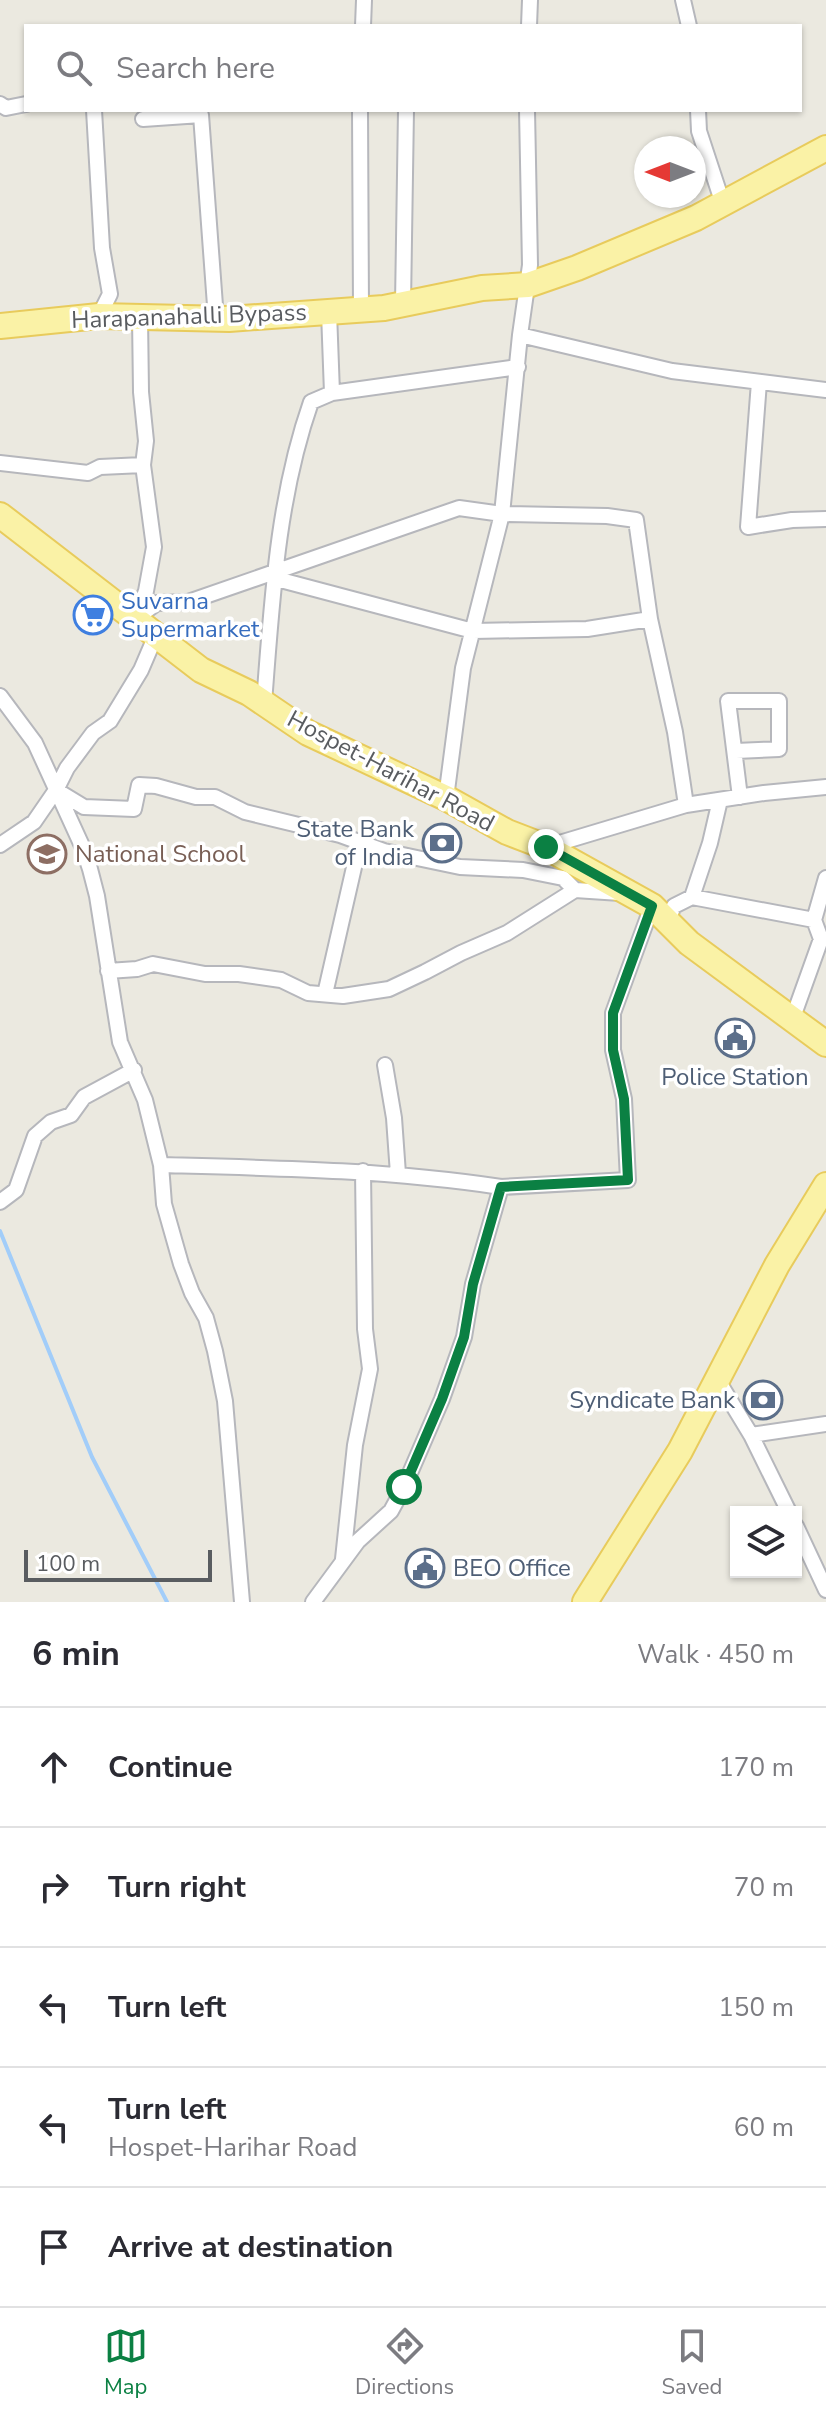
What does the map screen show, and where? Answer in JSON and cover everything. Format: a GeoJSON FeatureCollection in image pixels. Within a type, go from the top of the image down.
{"type":"FeatureCollection","features":[{"type":"Feature","properties":{"kind":"main road","name":"Harapanahalli Bypass"},"geometry":{"type":"LineString","coordinates":[[0,326],[99,316],[216,319],[361,310],[482,288],[528,285],[696,218],[826,148]]}},
{"type":"Feature","properties":{"kind":"main road","name":"Hospet-Harihar Road"},"geometry":{"type":"LineString","coordinates":[[0,515],[201,670],[264,703],[308,733],[446,798],[507,832],[546,847],[629,893],[659,914],[689,943],[826,1044]]}},
{"type":"Feature","properties":{"kind":"main road"},"geometry":{"type":"LineString","coordinates":[[585,1602],[680,1451],[777,1265],[826,1185]]}},
{"type":"Feature","properties":{"kind":"street"},"geometry":{"type":"LineString","coordinates":[[363,24],[364,0]]}},
{"type":"Feature","properties":{"kind":"street"},"geometry":{"type":"LineString","coordinates":[[529,24],[530,0]]}},
{"type":"Feature","properties":{"kind":"street"},"geometry":{"type":"LineString","coordinates":[[683,0],[689,24]]}},
{"type":"Feature","properties":{"kind":"street"},"geometry":{"type":"LineString","coordinates":[[0,104],[6,108],[24,104]]}},
{"type":"Feature","properties":{"kind":"street"},"geometry":{"type":"LineString","coordinates":[[94,112],[102,248],[110,294],[99,316]]}},
{"type":"Feature","properties":{"kind":"street"},"geometry":{"type":"LineString","coordinates":[[360,112],[361,310]]}},
{"type":"Feature","properties":{"kind":"street"},"geometry":{"type":"LineString","coordinates":[[403,304],[406,112]]}},
{"type":"Feature","properties":{"kind":"street"},"geometry":{"type":"LineString","coordinates":[[446,798],[463,668],[502,514],[530,265],[527,112]]}},
{"type":"Feature","properties":{"kind":"street"},"geometry":{"type":"LineString","coordinates":[[698,112],[699,131],[723,204]]}},
{"type":"Feature","properties":{"kind":"street"},"geometry":{"type":"LineString","coordinates":[[143,119],[201,115],[216,319]]}},
{"type":"Feature","properties":{"kind":"street"},"geometry":{"type":"LineString","coordinates":[[329,312],[332,393]]}},
{"type":"Feature","properties":{"kind":"street"},"geometry":{"type":"LineString","coordinates":[[136,618],[146,591],[154,547],[143,465],[146,441],[141,392],[140,317]]}},
{"type":"Feature","properties":{"kind":"street"},"geometry":{"type":"LineString","coordinates":[[520,335],[672,371],[826,390]]}},
{"type":"Feature","properties":{"kind":"street"},"geometry":{"type":"LineString","coordinates":[[264,703],[274,574],[296,445],[311,402],[332,393],[518,367]]}},
{"type":"Feature","properties":{"kind":"street"},"geometry":{"type":"LineString","coordinates":[[759,382],[748,527],[792,520],[826,519]]}},
{"type":"Feature","properties":{"kind":"street"},"geometry":{"type":"LineString","coordinates":[[0,463],[88,473],[100,467],[143,465]]}},
{"type":"Feature","properties":{"kind":"street"},"geometry":{"type":"LineString","coordinates":[[136,618],[157,603],[188,602],[459,508],[502,514],[607,516],[636,520],[650,619],[675,732],[686,805]]}},
{"type":"Feature","properties":{"kind":"street"},"geometry":{"type":"LineString","coordinates":[[274,574],[473,631],[587,629],[650,619]]}},
{"type":"Feature","properties":{"kind":"street"},"geometry":{"type":"LineString","coordinates":[[0,845],[34,822],[93,733],[110,721],[141,670],[156,635]]}},
{"type":"Feature","properties":{"kind":"street"},"geometry":{"type":"LineString","coordinates":[[0,696],[35,743],[90,869],[120,1042],[145,1100],[161,1165],[164,1204],[181,1264],[206,1318],[225,1401],[242,1602]]}},
{"type":"Feature","properties":{"kind":"street"},"geometry":{"type":"LineString","coordinates":[[736,751],[779,749],[779,701],[728,701],[740,797]]}},
{"type":"Feature","properties":{"kind":"street"},"geometry":{"type":"LineString","coordinates":[[56,790],[84,807],[134,809],[139,785],[156,786],[196,797],[215,797],[245,812],[360,841],[384,851],[460,867],[523,870],[563,878],[575,890]]}},
{"type":"Feature","properties":{"kind":"street"},"geometry":{"type":"LineString","coordinates":[[546,847],[686,805],[826,787]]}},
{"type":"Feature","properties":{"kind":"street"},"geometry":{"type":"LineString","coordinates":[[692,897],[720,800]]}},
{"type":"Feature","properties":{"kind":"street"},"geometry":{"type":"LineString","coordinates":[[325,994],[360,841]]}},
{"type":"Feature","properties":{"kind":"street"},"geometry":{"type":"LineString","coordinates":[[792,1020],[823,936],[814,920],[826,878]]}},
{"type":"Feature","properties":{"kind":"street"},"geometry":{"type":"LineString","coordinates":[[108,971],[137,969],[153,964],[205,974],[239,974],[281,980],[308,993],[343,996],[389,989],[507,933],[575,890],[629,893]]}},
{"type":"Feature","properties":{"kind":"street"},"geometry":{"type":"LineString","coordinates":[[161,1165],[363,1171],[501,1187],[628,1180],[624,1099],[613,1050],[613,1013],[659,914],[692,897],[814,920]]}},
{"type":"Feature","properties":{"kind":"street"},"geometry":{"type":"LineString","coordinates":[[385,1065],[394,1118],[398,1174]]}},
{"type":"Feature","properties":{"kind":"street"},"geometry":{"type":"LineString","coordinates":[[0,1202],[16,1190],[35,1136],[51,1122],[71,1115],[84,1097],[134,1070]]}},
{"type":"Feature","properties":{"kind":"street"},"geometry":{"type":"LineString","coordinates":[[343,1559],[355,1445],[370,1369],[365,1329],[363,1171]]}},
{"type":"Feature","properties":{"kind":"street"},"geometry":{"type":"LineString","coordinates":[[313,1602],[358,1541],[391,1511],[442,1399],[464,1337],[473,1284],[501,1187]]}},
{"type":"Feature","properties":{"kind":"street"},"geometry":{"type":"LineString","coordinates":[[717,1379],[751,1435],[786,1506]]}},
{"type":"Feature","properties":{"kind":"street"},"geometry":{"type":"LineString","coordinates":[[751,1435],[826,1424]]}},
{"type":"Feature","properties":{"kind":"street"},"geometry":{"type":"LineString","coordinates":[[802,1539],[826,1590]]}},
{"type":"Feature","properties":{"kind":"waterway"},"geometry":{"type":"LineString","coordinates":[[0,1231],[92,1457],[167,1602]]}},
{"type":"Feature","properties":{"kind":"place","name":"Suvarna Supermarket"},"geometry":{"type":"Point","coordinates":[93,615]}},
{"type":"Feature","properties":{"kind":"place","name":"State Bank of India"},"geometry":{"type":"Point","coordinates":[442,843]}},
{"type":"Feature","properties":{"kind":"place","name":"National School"},"geometry":{"type":"Point","coordinates":[47,854]}},
{"type":"Feature","properties":{"kind":"place","name":"Police Station"},"geometry":{"type":"Point","coordinates":[735,1038]}},
{"type":"Feature","properties":{"kind":"place","name":"Syndicate Bank"},"geometry":{"type":"Point","coordinates":[763,1400]}},
{"type":"Feature","properties":{"kind":"place","name":"BEO Office"},"geometry":{"type":"Point","coordinates":[425,1568]}},
{"type":"Feature","properties":{"kind":"route"},"geometry":{"type":"LineString","coordinates":[[404,1487],[442,1399],[464,1337],[473,1284],[501,1187],[628,1180],[624,1099],[613,1050],[613,1013],[652,906],[546,847]]}}]}
